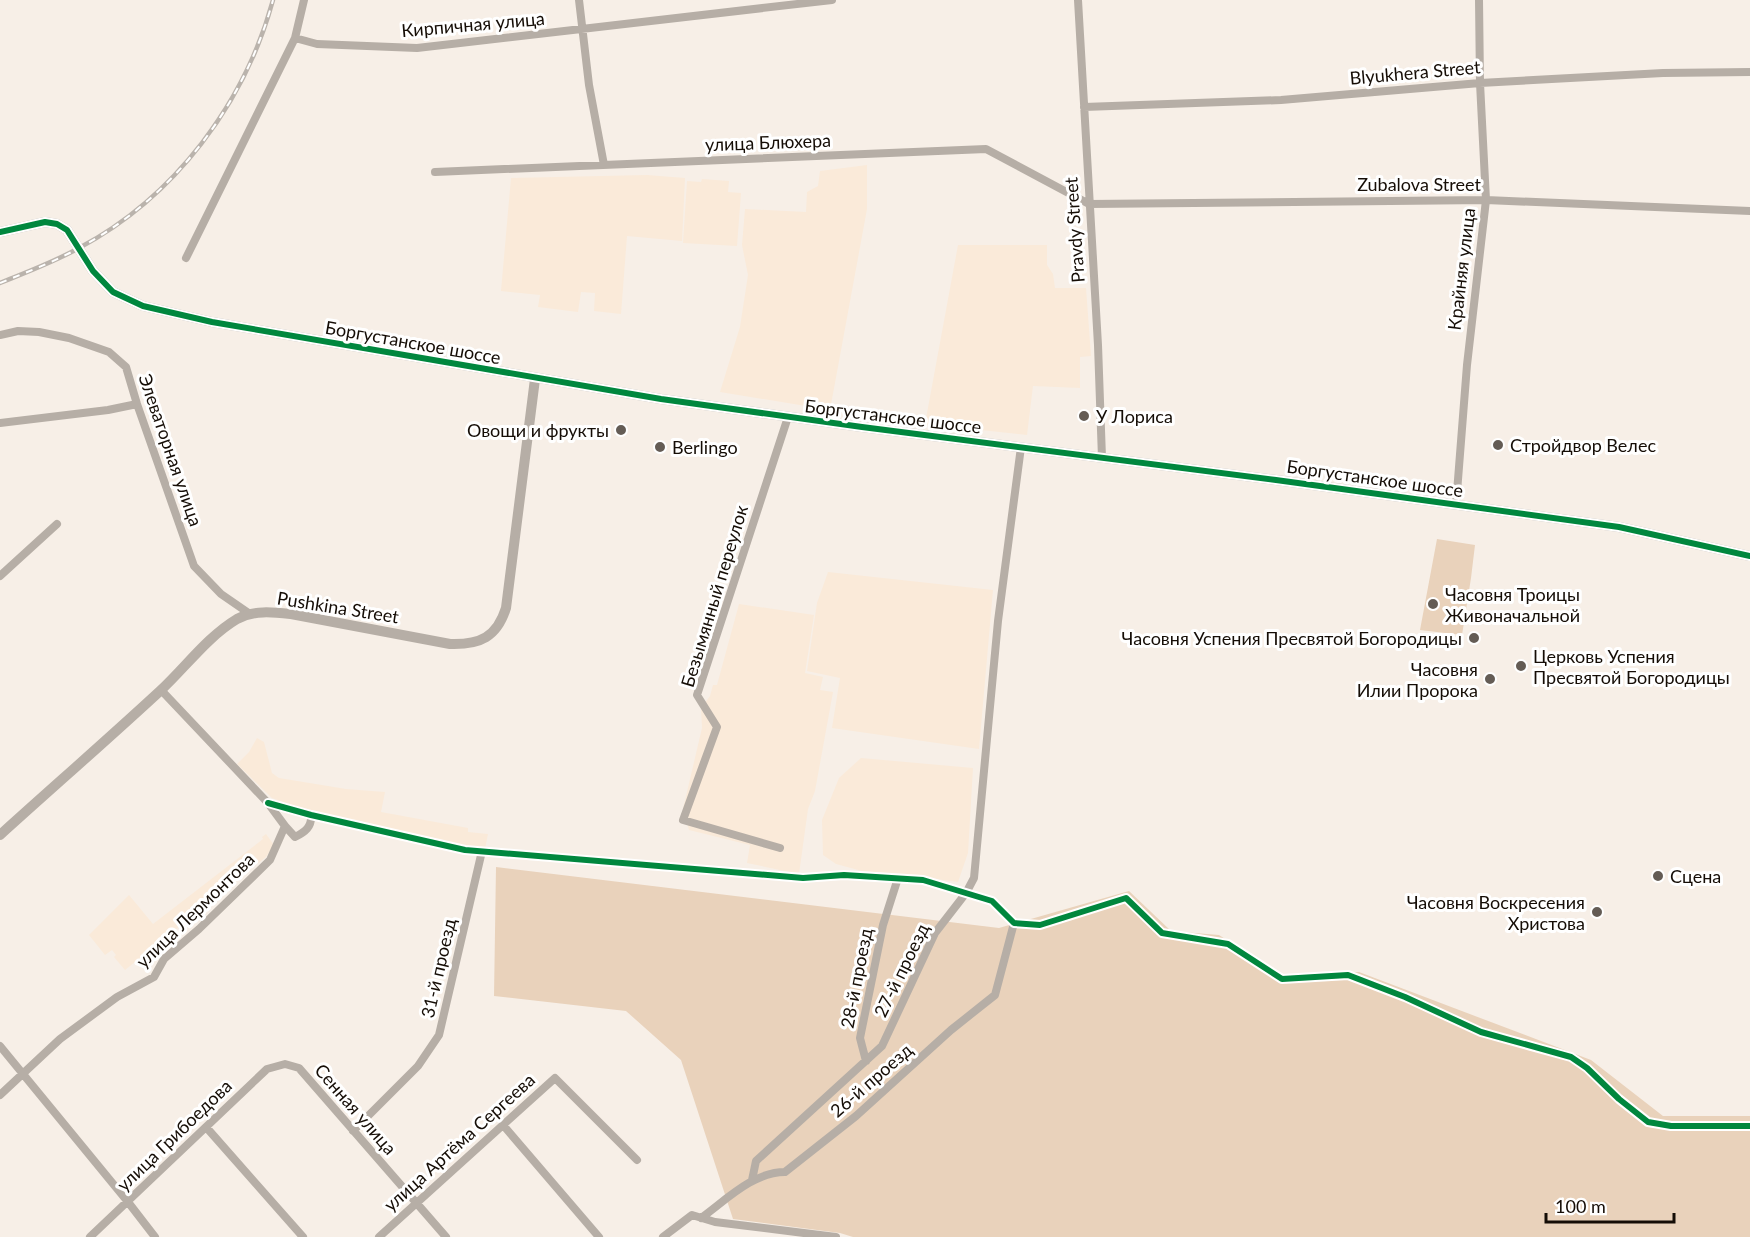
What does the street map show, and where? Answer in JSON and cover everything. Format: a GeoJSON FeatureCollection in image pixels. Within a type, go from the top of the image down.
{"type":"FeatureCollection","features":[{"type":"Feature","properties":{"kind":"street"},"geometry":{"type":"LineString","coordinates":[[186,258],[295,38],[304,0]]}},
{"type":"Feature","properties":{"kind":"street"},"geometry":{"type":"LineString","coordinates":[[579,0],[589,85],[604,165]]}},
{"type":"Feature","properties":{"kind":"street","name":"Кирпичная улица"},"geometry":{"type":"LineString","coordinates":[[295,38],[317,44],[417,48],[832,0]]}},
{"type":"Feature","properties":{"kind":"street","name":"Pravdy Street"},"geometry":{"type":"LineString","coordinates":[[1078,0],[1098,345],[1102,458]]}},
{"type":"Feature","properties":{"kind":"street","name":"Крайняя улица"},"geometry":{"type":"LineString","coordinates":[[1456,505],[1467,365],[1486,200],[1480,83],[1479,0]]}},
{"type":"Feature","properties":{"kind":"street","name":"Blyukhera Street"},"geometry":{"type":"LineString","coordinates":[[1084,107],[1281,100],[1480,83],[1663,73],[1750,72]]}},
{"type":"Feature","properties":{"kind":"street","name":"улица Блюхера"},"geometry":{"type":"LineString","coordinates":[[435,172],[986,149],[1089,204]]}},
{"type":"Feature","properties":{"kind":"street","name":"Zubalova Street"},"geometry":{"type":"LineString","coordinates":[[1089,204],[1486,200],[1750,211]]}},
{"type":"Feature","properties":{"kind":"street","name":"Боргустанское шоссе"},"geometry":{"type":"LineString","coordinates":[[0,232],[45,222],[57,224],[67,230],[102,283],[113,292],[143,306],[213,322],[535,379],[788,417],[1619,527],[1750,556]]}},
{"type":"Feature","properties":{"kind":"street","name":"Элеваторная улица"},"geometry":{"type":"LineString","coordinates":[[0,335],[18,331],[39,332],[69,338],[109,352],[126,367],[194,566],[221,594],[250,614]]}},
{"type":"Feature","properties":{"kind":"street","name":"Pushkina Street"},"geometry":{"type":"LineString","coordinates":[[0,835],[161,690],[224,628],[237,619],[250,614],[270,612],[291,614],[450,644],[473,643],[490,634],[501,624],[506,608],[535,379]]}},
{"type":"Feature","properties":{"kind":"street"},"geometry":{"type":"LineString","coordinates":[[0,423],[108,410],[137,404]]}},
{"type":"Feature","properties":{"kind":"street","name":"Безымянный переулок"},"geometry":{"type":"LineString","coordinates":[[780,848],[682,820],[717,727],[697,695],[788,417]]}},
{"type":"Feature","properties":{"kind":"street"},"geometry":{"type":"LineString","coordinates":[[966,894],[974,878],[998,621],[1021,447]]}},
{"type":"Feature","properties":{"kind":"street"},"geometry":{"type":"LineString","coordinates":[[0,576],[57,524]]}},
{"type":"Feature","properties":{"kind":"street"},"geometry":{"type":"LineString","coordinates":[[161,690],[268,803],[295,837],[310,826],[311,815]]}},
{"type":"Feature","properties":{"kind":"street"},"geometry":{"type":"LineString","coordinates":[[268,803],[465,850],[803,878],[844,875],[923,880],[992,901],[1014,923],[1040,925],[1126,898],[1162,933],[1228,944],[1281,979],[1348,975],[1405,997],[1480,1032],[1570,1057],[1587,1068],[1647,1122],[1671,1126],[1750,1126]]}},
{"type":"Feature","properties":{"kind":"street","name":"улица Лермонтова"},"geometry":{"type":"LineString","coordinates":[[0,1095],[60,1039],[117,997],[153,977],[164,959],[199,929],[270,860],[285,826]]}},
{"type":"Feature","properties":{"kind":"street","name":"31-й проезд"},"geometry":{"type":"LineString","coordinates":[[353,1131],[418,1066],[440,1035],[482,851]]}},
{"type":"Feature","properties":{"kind":"street","name":"28-й проезд"},"geometry":{"type":"LineString","coordinates":[[866,1061],[860,1038],[884,925],[897,879]]}},
{"type":"Feature","properties":{"kind":"street","name":"27-й проезд"},"geometry":{"type":"LineString","coordinates":[[866,1061],[882,1046],[935,933],[966,894]]}},
{"type":"Feature","properties":{"kind":"street","name":"26-й проезд"},"geometry":{"type":"LineString","coordinates":[[701,1218],[752,1180],[772,1172],[785,1172],[856,1116],[951,1030],[995,995],[1014,923]]}},
{"type":"Feature","properties":{"kind":"street"},"geometry":{"type":"LineString","coordinates":[[0,1046],[155,1237]]}},
{"type":"Feature","properties":{"kind":"street"},"geometry":{"type":"LineString","coordinates":[[752,1180],[756,1161],[866,1061]]}},
{"type":"Feature","properties":{"kind":"street","name":"Сенная улица"},"geometry":{"type":"LineString","coordinates":[[285,1064],[299,1068],[446,1237]]}},
{"type":"Feature","properties":{"kind":"street","name":"улица Грибоедова"},"geometry":{"type":"LineString","coordinates":[[90,1237],[267,1069],[285,1064]]}},
{"type":"Feature","properties":{"kind":"street","name":"улица Артёма Сергеева"},"geometry":{"type":"LineString","coordinates":[[379,1237],[555,1078],[637,1160]]}},
{"type":"Feature","properties":{"kind":"street"},"geometry":{"type":"LineString","coordinates":[[502,1125],[599,1237]]}},
{"type":"Feature","properties":{"kind":"street"},"geometry":{"type":"LineString","coordinates":[[206,1128],[303,1237]]}},
{"type":"Feature","properties":{"kind":"street"},"geometry":{"type":"LineString","coordinates":[[663,1237],[692,1215],[836,1237]]}},
{"type":"Feature","properties":{"kind":"shaded area"},"geometry":{"type":"Polygon","coordinates":[[[867,165],[867,209],[830,410],[720,392],[740,327],[748,275],[742,245],[745,209],[806,212],[807,192],[818,186],[820,171],[867,165]]]}},
{"type":"Feature","properties":{"kind":"shaded area"},"geometry":{"type":"Polygon","coordinates":[[[647,175],[685,178],[682,241],[627,236],[621,314],[594,311],[595,293],[581,292],[578,312],[538,307],[540,295],[501,291],[511,178],[647,175]]]}},
{"type":"Feature","properties":{"kind":"shaded area"},"geometry":{"type":"Polygon","coordinates":[[[702,179],[729,181],[728,192],[741,193],[737,246],[683,243],[687,181],[701,182],[702,179]]]}},
{"type":"Feature","properties":{"kind":"shaded area"},"geometry":{"type":"Polygon","coordinates":[[[958,245],[1047,245],[1047,265],[1053,274],[1055,288],[1086,288],[1091,356],[1080,357],[1080,388],[1033,386],[1027,435],[925,424],[958,245]]]}},
{"type":"Feature","properties":{"kind":"shaded area"},"geometry":{"type":"Polygon","coordinates":[[[1437,539],[1475,545],[1462,635],[1420,630],[1437,539]]]}},
{"type":"Feature","properties":{"kind":"shaded area"},"geometry":{"type":"Polygon","coordinates":[[[828,572],[993,590],[979,749],[832,728],[840,678],[807,671],[817,603],[828,572]]]}},
{"type":"Feature","properties":{"kind":"shaded area"},"geometry":{"type":"Polygon","coordinates":[[[739,604],[814,615],[805,673],[823,677],[820,690],[833,692],[815,791],[808,809],[799,874],[747,863],[750,845],[689,830],[683,809],[702,728],[701,708],[710,696],[713,685],[717,685],[739,604]]]}},
{"type":"Feature","properties":{"kind":"shaded area"},"geometry":{"type":"Polygon","coordinates":[[[257,738],[264,742],[272,773],[279,778],[346,789],[385,792],[381,812],[468,828],[468,832],[488,834],[485,849],[464,847],[318,814],[272,798],[237,764],[249,752],[257,738]]]}},
{"type":"Feature","properties":{"kind":"shaded area"},"geometry":{"type":"Polygon","coordinates":[[[861,758],[973,768],[968,853],[958,882],[862,871],[836,864],[823,855],[822,820],[839,778],[861,758]]]}},
{"type":"Feature","properties":{"kind":"shaded area"},"geometry":{"type":"Polygon","coordinates":[[[266,834],[274,845],[266,857],[125,970],[114,957],[116,955],[112,950],[105,955],[89,935],[129,895],[153,924],[263,839],[262,837],[266,834]]]}},
{"type":"Feature","properties":{"kind":"shaded area"},"geometry":{"type":"Polygon","coordinates":[[[496,867],[999,928],[1129,891],[1171,931],[1219,935],[1281,976],[1359,972],[1591,1060],[1663,1116],[1750,1116],[1750,1237],[853,1237],[840,1233],[733,1219],[681,1060],[626,1011],[494,996],[496,867]]]}},
{"type":"Feature","properties":{"kind":"railway"},"geometry":{"type":"LineString","coordinates":[[0,283],[60,258],[114,227],[146,202],[175,174],[202,144],[225,110],[261,38],[273,0]]}},
{"type":"Feature","properties":{"kind":"cycle path"},"geometry":{"type":"LineString","coordinates":[[0,232],[45,222],[57,224],[67,230],[93,271],[113,292],[143,306],[212,322],[661,399],[1619,527],[1750,556]]}},
{"type":"Feature","properties":{"kind":"cycle path"},"geometry":{"type":"LineString","coordinates":[[268,803],[465,850],[803,878],[844,875],[923,880],[992,901],[1014,923],[1040,925],[1126,898],[1162,933],[1228,944],[1282,979],[1348,975],[1405,997],[1481,1032],[1571,1057],[1587,1068],[1619,1099],[1648,1122],[1671,1126],[1750,1126]]}},
{"type":"Feature","properties":{"kind":"place","name":"У Лориса"},"geometry":{"type":"Point","coordinates":[1084,416]}},
{"type":"Feature","properties":{"kind":"place","name":"Овощи и фрукты"},"geometry":{"type":"Point","coordinates":[621,430]}},
{"type":"Feature","properties":{"kind":"place","name":"Стройдвор Велес"},"geometry":{"type":"Point","coordinates":[1498,445]}},
{"type":"Feature","properties":{"kind":"place","name":"Berlingo"},"geometry":{"type":"Point","coordinates":[660,447]}},
{"type":"Feature","properties":{"kind":"place","name":"Часовня Троицы Живоначальной"},"geometry":{"type":"Point","coordinates":[1433,604]}},
{"type":"Feature","properties":{"kind":"place","name":"Часовня Успения Пресвятой Богородицы"},"geometry":{"type":"Point","coordinates":[1474,638]}},
{"type":"Feature","properties":{"kind":"place","name":"Церковь Успения Пресвятой Богородицы"},"geometry":{"type":"Point","coordinates":[1521,666]}},
{"type":"Feature","properties":{"kind":"place","name":"Часовня Илии Пророка"},"geometry":{"type":"Point","coordinates":[1490,679]}},
{"type":"Feature","properties":{"kind":"place","name":"Сцена"},"geometry":{"type":"Point","coordinates":[1658,876]}},
{"type":"Feature","properties":{"kind":"place","name":"Часовня Воскресения Христова"},"geometry":{"type":"Point","coordinates":[1597,912]}}]}
